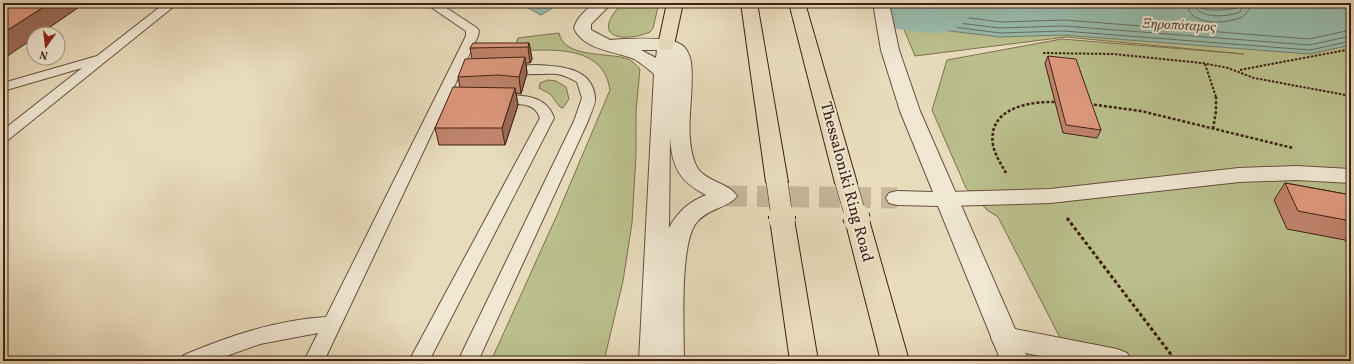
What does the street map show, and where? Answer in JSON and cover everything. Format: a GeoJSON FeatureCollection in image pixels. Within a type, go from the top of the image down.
{"type":"FeatureCollection","features":[{"type":"Feature","properties":{"kind":"highway"},"geometry":{"type":"LineString","coordinates":[[666,45],[675,3]]}},
{"type":"Feature","properties":{"kind":"highway"},"geometry":{"type":"LineString","coordinates":[[749,3],[804,361]]}},
{"type":"Feature","properties":{"kind":"highway","name":"Thessaloniki Ring Road"},"geometry":{"type":"LineString","coordinates":[[797,3],[895,361]]}},
{"type":"Feature","properties":{"kind":"street"},"geometry":{"type":"LineString","coordinates":[[604,3],[584,22],[583,30],[590,38],[640,56],[663,73]]}},
{"type":"Feature","properties":{"kind":"street"},"geometry":{"type":"LineString","coordinates":[[881,3],[898,78],[1010,350],[1117,361]]}},
{"type":"Feature","properties":{"kind":"street"},"geometry":{"type":"LineString","coordinates":[[611,46],[666,45],[678,48],[682,63],[681,147],[685,166],[693,176],[726,196],[693,212],[682,224],[678,233],[674,262],[670,361]]}},
{"type":"Feature","properties":{"kind":"street"},"geometry":{"type":"LineString","coordinates":[[653,361],[663,73],[666,45]]}},
{"type":"Feature","properties":{"kind":"street"},"geometry":{"type":"LineString","coordinates":[[897,198],[947,199],[1050,196],[1239,175],[1296,173],[1351,176]]}},
{"type":"Feature","properties":{"kind":"lane"},"geometry":{"type":"LineString","coordinates":[[3,137],[172,3]]}},
{"type":"Feature","properties":{"kind":"lane"},"geometry":{"type":"LineString","coordinates":[[314,361],[456,70],[473,31],[431,3]]}},
{"type":"Feature","properties":{"kind":"lane"},"geometry":{"type":"LineString","coordinates":[[3,87],[103,58]]}},
{"type":"Feature","properties":{"kind":"lane"},"geometry":{"type":"LineString","coordinates":[[456,70],[528,70],[568,73],[583,80],[589,98],[581,122],[468,361]]}},
{"type":"Feature","properties":{"kind":"lane"},"geometry":{"type":"LineString","coordinates":[[442,99],[458,100]]}},
{"type":"Feature","properties":{"kind":"lane"},"geometry":{"type":"LineString","coordinates":[[419,361],[546,118],[546,112],[541,106],[535,103],[519,100],[481,100]]}},
{"type":"Feature","properties":{"kind":"lane"},"geometry":{"type":"LineString","coordinates":[[191,361],[261,334],[300,326],[332,324]]}},
{"type":"Feature","properties":{"kind":"path"},"geometry":{"type":"LineString","coordinates":[[1240,70],[1351,49]]}},
{"type":"Feature","properties":{"kind":"path"},"geometry":{"type":"LineString","coordinates":[[1043,53],[1100,53],[1205,64],[1240,70],[1254,78],[1351,96]]}},
{"type":"Feature","properties":{"kind":"path"},"geometry":{"type":"LineString","coordinates":[[1205,64],[1217,97],[1218,112],[1213,129]]}},
{"type":"Feature","properties":{"kind":"path"},"geometry":{"type":"LineString","coordinates":[[1019,197],[997,156],[993,141],[995,125],[1001,114],[1024,104],[1062,102]]}},
{"type":"Feature","properties":{"kind":"path"},"geometry":{"type":"LineString","coordinates":[[1084,103],[1141,111],[1299,149]]}},
{"type":"Feature","properties":{"kind":"path"},"geometry":{"type":"LineString","coordinates":[[1050,196],[1176,361]]}},
{"type":"Feature","properties":{"kind":"green space"},"geometry":{"type":"Polygon","coordinates":[[[623,3],[659,3],[653,28],[650,32],[639,36],[620,37],[613,34],[609,30],[609,23],[613,14],[623,3]]]}},
{"type":"Feature","properties":{"kind":"green space"},"geometry":{"type":"Polygon","coordinates":[[[893,3],[1070,3],[1156,20],[1351,3],[1351,361],[1072,361],[998,217],[987,210],[966,188],[932,110],[947,60],[1062,39],[1244,54],[1066,37],[915,56],[893,3]]]}},
{"type":"Feature","properties":{"kind":"green space"},"geometry":{"type":"Polygon","coordinates":[[[559,33],[563,41],[569,47],[578,51],[628,59],[640,69],[636,110],[636,155],[632,223],[623,281],[604,361],[491,361],[557,215],[610,90],[605,75],[597,64],[586,57],[572,52],[543,50],[514,51],[518,38],[559,33]]]}},
{"type":"Feature","properties":{"kind":"green space"},"geometry":{"type":"Polygon","coordinates":[[[548,80],[556,81],[566,87],[569,99],[563,108],[560,107],[550,94],[539,88],[540,83],[548,80]]]}},
{"type":"Feature","properties":{"kind":"water"},"geometry":{"type":"Polygon","coordinates":[[[519,3],[561,3],[541,15],[519,3]]]}},
{"type":"Feature","properties":{"kind":"water"},"geometry":{"type":"Polygon","coordinates":[[[922,3],[1163,3],[1228,6],[1245,3],[1351,3],[1351,45],[1310,54],[1063,35],[1000,37],[925,28],[922,3]]]}},
{"type":"Feature","properties":{"kind":"building"},"geometry":{"type":"Polygon","coordinates":[[[3,3],[50,3],[3,33],[3,3]]]}},
{"type":"Feature","properties":{"kind":"building"},"geometry":{"type":"Polygon","coordinates":[[[473,43],[529,43],[528,47],[470,48],[473,43]]]}},
{"type":"Feature","properties":{"kind":"building"},"geometry":{"type":"Polygon","coordinates":[[[1048,56],[1076,59],[1101,130],[1066,125],[1048,56]]]}},
{"type":"Feature","properties":{"kind":"building"},"geometry":{"type":"Polygon","coordinates":[[[525,57],[519,77],[498,75],[458,77],[465,59],[525,57]]]}},
{"type":"Feature","properties":{"kind":"building"},"geometry":{"type":"Polygon","coordinates":[[[453,87],[515,88],[502,128],[435,128],[453,87]]]}},
{"type":"Feature","properties":{"kind":"building"},"geometry":{"type":"Polygon","coordinates":[[[1285,183],[1351,195],[1351,221],[1298,211],[1285,183]]]}},
{"type":"Feature","properties":{"kind":"waterway","name":"Ξηροπόταμος"},"geometry":{"type":"LineString","coordinates":[[894,16],[938,21],[950,16],[947,6],[952,3]]}},
{"type":"Feature","properties":{"kind":"tunnel"},"geometry":{"type":"LineString","coordinates":[[726,196],[897,198]]}}]}
